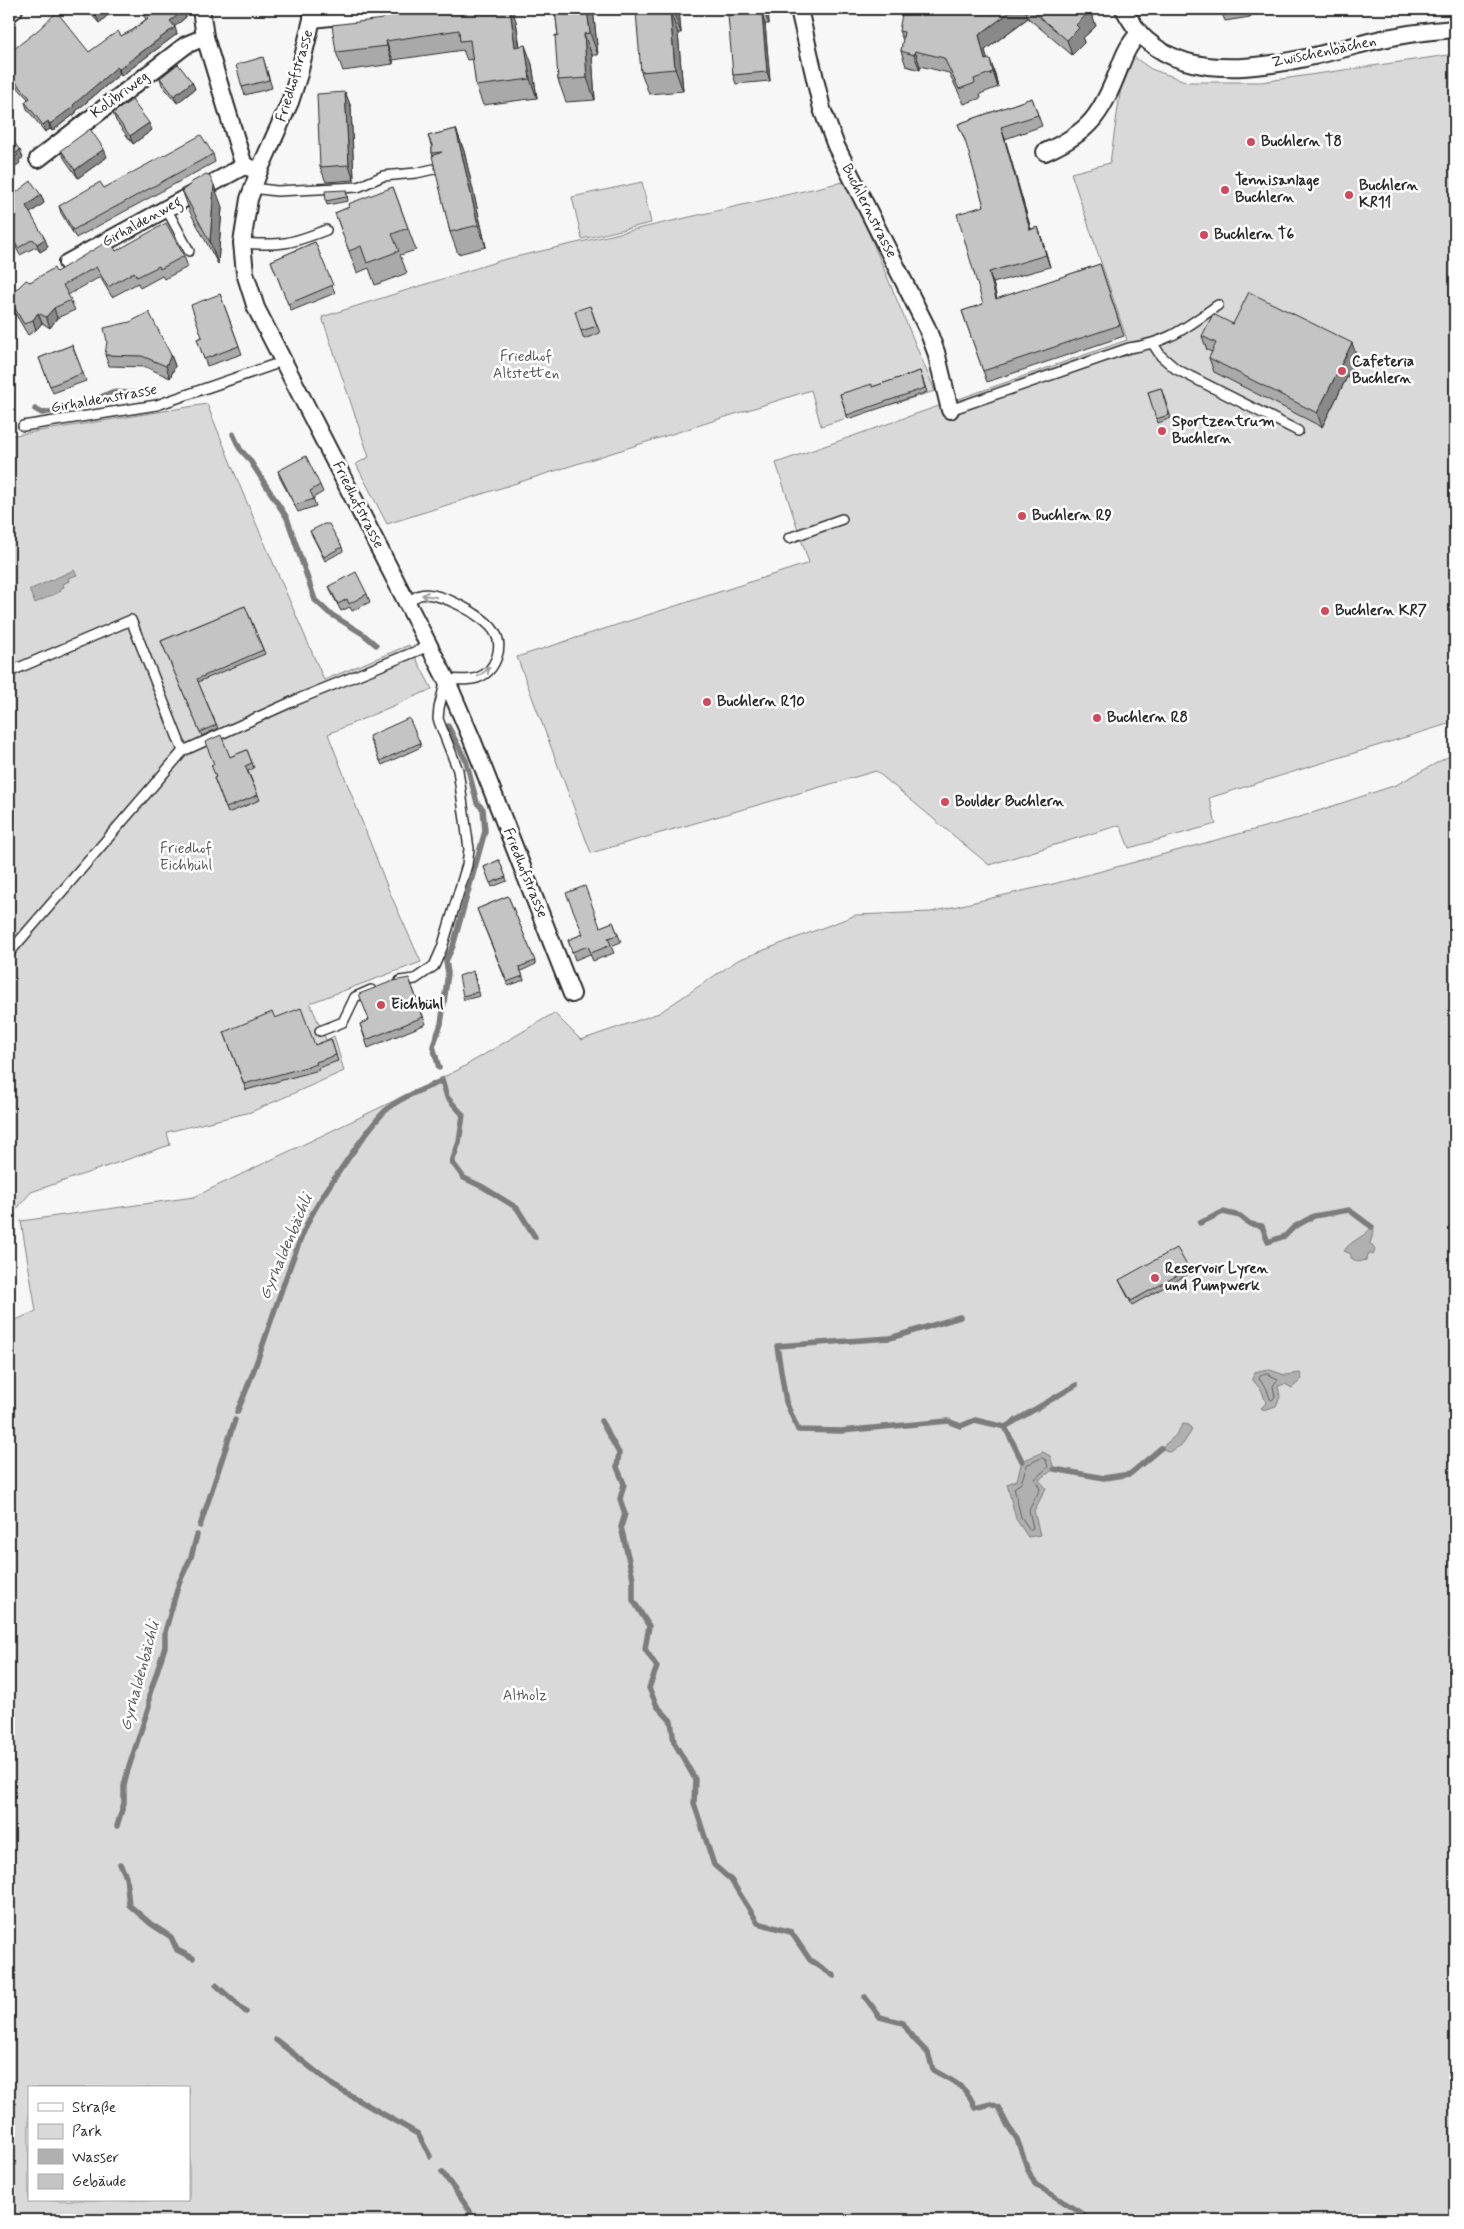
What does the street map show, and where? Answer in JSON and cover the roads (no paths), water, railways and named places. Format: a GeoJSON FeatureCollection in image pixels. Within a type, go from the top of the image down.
{"type":"FeatureCollection","features":[{"type":"Feature","properties":{"kind":"street"},"geometry":{"type":"LineString","coordinates":[[201,9],[206,37],[252,168]]}},
{"type":"Feature","properties":{"kind":"street"},"geometry":{"type":"LineString","coordinates":[[312,14],[406,9]]}},
{"type":"Feature","properties":{"kind":"street","name":"Buchlernstrasse"},"geometry":{"type":"LineString","coordinates":[[799,9],[822,109],[829,128],[836,146],[927,328],[936,352],[950,410]]}},
{"type":"Feature","properties":{"kind":"street","name":"Zwischenbächen"},"geometry":{"type":"LineString","coordinates":[[1124,9],[1148,42],[1169,56],[1204,65],[1228,67],[1255,66],[1304,59],[1414,33],[1455,29]]}},
{"type":"Feature","properties":{"kind":"street","name":"Friedhofstrasse"},"geometry":{"type":"LineString","coordinates":[[312,14],[299,74],[287,109],[252,168],[252,188],[242,244],[245,274],[256,308],[446,679],[473,742],[572,994]]}},
{"type":"Feature","properties":{"kind":"street"},"geometry":{"type":"LineString","coordinates":[[1045,152],[1066,143],[1083,131],[1097,116],[1119,70],[1126,48],[1139,32]]}},
{"type":"Feature","properties":{"kind":"street","name":"Kolibriweg"},"geometry":{"type":"LineString","coordinates":[[38,159],[186,45],[206,37]]}},
{"type":"Feature","properties":{"kind":"street","name":"Girhaldenweg"},"geometry":{"type":"LineString","coordinates":[[67,263],[166,208],[252,168]]}},
{"type":"Feature","properties":{"kind":"lane"},"geometry":{"type":"LineString","coordinates":[[252,188],[277,191],[358,187],[383,176],[416,173],[434,169]]}},
{"type":"Feature","properties":{"kind":"lane"},"geometry":{"type":"LineString","coordinates":[[166,208],[189,251]]}},
{"type":"Feature","properties":{"kind":"lane"},"geometry":{"type":"LineString","coordinates":[[242,244],[274,246],[291,243],[326,230]]}},
{"type":"Feature","properties":{"kind":"lane"},"geometry":{"type":"LineString","coordinates":[[950,410],[1129,348],[1153,344],[1178,333],[1218,305]]}},
{"type":"Feature","properties":{"kind":"lane"},"geometry":{"type":"LineString","coordinates":[[1153,344],[1161,356],[1176,369],[1298,431]]}},
{"type":"Feature","properties":{"kind":"lane","name":"Girhaldenstrasse"},"geometry":{"type":"LineString","coordinates":[[23,426],[157,405],[273,365]]}},
{"type":"Feature","properties":{"kind":"lane"},"geometry":{"type":"LineString","coordinates":[[789,538],[842,519]]}},
{"type":"Feature","properties":{"kind":"lane"},"geometry":{"type":"LineString","coordinates":[[392,983],[414,980],[434,966],[442,948],[467,865],[468,849],[458,770],[438,719],[446,679],[470,679],[485,673],[496,660],[499,652],[498,638],[488,624],[452,602],[427,594],[420,594],[407,602]]}},
{"type":"Feature","properties":{"kind":"lane"},"geometry":{"type":"LineString","coordinates":[[9,672],[131,620],[183,751]]}},
{"type":"Feature","properties":{"kind":"lane"},"geometry":{"type":"LineString","coordinates":[[9,953],[183,751],[296,700],[429,646]]}},
{"type":"Feature","properties":{"kind":"lane"},"geometry":{"type":"LineString","coordinates":[[320,1031],[343,1022],[349,1006],[356,997],[378,988]]}},
{"type":"Feature","properties":{"kind":"water"},"geometry":{"type":"Polygon","coordinates":[[[74,570],[77,575],[68,578],[69,581],[63,584],[64,587],[60,589],[61,591],[35,603],[29,590],[74,570]]]}},
{"type":"Feature","properties":{"kind":"water"},"geometry":{"type":"Polygon","coordinates":[[[1372,1227],[1374,1231],[1370,1243],[1375,1250],[1373,1255],[1369,1253],[1366,1260],[1358,1262],[1351,1258],[1351,1254],[1344,1251],[1372,1227]]]}},
{"type":"Feature","properties":{"kind":"water"},"geometry":{"type":"Polygon","coordinates":[[[1267,1369],[1285,1375],[1300,1373],[1302,1379],[1292,1388],[1285,1384],[1278,1386],[1280,1397],[1276,1406],[1264,1410],[1261,1408],[1266,1403],[1262,1391],[1252,1379],[1255,1372],[1267,1369]]]}},
{"type":"Feature","properties":{"kind":"water"},"geometry":{"type":"Polygon","coordinates":[[[1183,1424],[1189,1425],[1192,1430],[1183,1444],[1170,1452],[1161,1448],[1175,1436],[1183,1424]]]}},
{"type":"Feature","properties":{"kind":"water"},"geometry":{"type":"Polygon","coordinates":[[[1043,1452],[1050,1456],[1054,1469],[1039,1480],[1046,1488],[1034,1511],[1040,1535],[1028,1537],[1016,1519],[1007,1484],[1017,1480],[1022,1461],[1043,1452]]]}},
{"type":"Feature","properties":{"kind":"waterway","name":"Gyrhaldenbächli"},"geometry":{"type":"LineString","coordinates":[[35,409],[42,413],[79,407],[112,392],[148,394]]}},
{"type":"Feature","properties":{"kind":"waterway","name":"Gyrhaldenbächli"},"geometry":{"type":"LineString","coordinates":[[233,434],[240,449],[249,459],[287,518],[315,600],[329,613],[363,634],[376,645]]}},
{"type":"Feature","properties":{"kind":"waterway","name":"Gyrhaldenbächli"},"geometry":{"type":"LineString","coordinates":[[439,1068],[433,1046],[441,1024],[448,973],[446,961],[453,946],[485,831],[483,809],[477,803],[466,761],[448,726]]}},
{"type":"Feature","properties":{"kind":"waterway","name":"Gyrhaldenbächli"},"geometry":{"type":"LineString","coordinates":[[442,1080],[447,1097],[463,1115],[459,1142],[452,1162],[464,1178],[483,1187],[517,1208],[535,1237]]}},
{"type":"Feature","properties":{"kind":"waterway","name":"Gyrhaldenbächli"},"geometry":{"type":"LineString","coordinates":[[237,1412],[256,1365],[299,1244],[319,1202],[360,1142],[385,1111],[405,1097],[442,1081]]}},
{"type":"Feature","properties":{"kind":"waterway"},"geometry":{"type":"LineString","coordinates":[[1200,1223],[1223,1212],[1240,1216],[1250,1224],[1262,1226],[1268,1242],[1285,1236],[1294,1227],[1314,1216],[1349,1210],[1372,1227]]}},
{"type":"Feature","properties":{"kind":"waterway"},"geometry":{"type":"LineString","coordinates":[[960,1317],[890,1338],[777,1346],[786,1402],[798,1430],[841,1431],[948,1421],[961,1426],[975,1420],[1005,1427],[1022,1461]]}},
{"type":"Feature","properties":{"kind":"waterway"},"geometry":{"type":"LineString","coordinates":[[1005,1427],[1076,1385]]}},
{"type":"Feature","properties":{"kind":"waterway","name":"Gyrhaldenbächli"},"geometry":{"type":"LineString","coordinates":[[200,1526],[235,1420]]}},
{"type":"Feature","properties":{"kind":"waterway","name":"Gyrhaldenbächli"},"geometry":{"type":"LineString","coordinates":[[601,1421],[619,1453],[617,1467],[624,1484],[620,1499],[625,1514],[621,1527],[633,1578],[633,1600],[649,1626],[645,1649],[657,1667],[649,1688],[657,1706],[671,1721],[674,1742],[695,1779],[694,1803],[714,1865],[731,1880],[758,1923],[791,1932],[810,1960],[834,1976]]}},
{"type":"Feature","properties":{"kind":"waterway"},"geometry":{"type":"LineString","coordinates":[[1054,1469],[1104,1478],[1130,1474],[1161,1448]]}},
{"type":"Feature","properties":{"kind":"waterway","name":"Gyrhaldenbächli"},"geometry":{"type":"LineString","coordinates":[[117,1826],[124,1803],[124,1786],[127,1773],[149,1706],[149,1696],[165,1647],[165,1632],[179,1583],[191,1557],[197,1535]]}},
{"type":"Feature","properties":{"kind":"waterway","name":"Gyrhaldenbächli"},"geometry":{"type":"LineString","coordinates":[[120,1864],[126,1876],[129,1905],[151,1924],[171,1937],[177,1950],[193,1958]]}},
{"type":"Feature","properties":{"kind":"waterway"},"geometry":{"type":"LineString","coordinates":[[216,1985],[246,2012]]}},
{"type":"Feature","properties":{"kind":"waterway","name":"Gyrhaldenbächli"},"geometry":{"type":"LineString","coordinates":[[865,1997],[880,2017],[903,2023],[913,2038],[928,2053],[933,2070],[958,2084],[968,2094],[975,2108],[991,2104],[998,2107],[1017,2139],[1035,2184],[1081,2213],[1088,2220]]}},
{"type":"Feature","properties":{"kind":"waterway"},"geometry":{"type":"LineString","coordinates":[[276,2040],[334,2086],[418,2134],[430,2156]]}},
{"type":"Feature","properties":{"kind":"waterway"},"geometry":{"type":"LineString","coordinates":[[442,2172],[470,2211],[472,2220]]}},
{"type":"Feature","properties":{"kind":"place","name":"Buchlern T8"},"geometry":{"type":"Point","coordinates":[1251,142]}},
{"type":"Feature","properties":{"kind":"place","name":"Tennisanlage Buchlern"},"geometry":{"type":"Point","coordinates":[1225,190]}},
{"type":"Feature","properties":{"kind":"place","name":"Buchlern KR11"},"geometry":{"type":"Point","coordinates":[1349,195]}},
{"type":"Feature","properties":{"kind":"place","name":"Buchlern T6"},"geometry":{"type":"Point","coordinates":[1204,235]}},
{"type":"Feature","properties":{"kind":"place","name":"Cafeteria Buchlern"},"geometry":{"type":"Point","coordinates":[1342,371]}},
{"type":"Feature","properties":{"kind":"place","name":"Sportzentrum Buchlern"},"geometry":{"type":"Point","coordinates":[1162,431]}},
{"type":"Feature","properties":{"kind":"place","name":"Buchlern R9"},"geometry":{"type":"Point","coordinates":[1022,516]}},
{"type":"Feature","properties":{"kind":"place","name":"Buchlern KR7"},"geometry":{"type":"Point","coordinates":[1325,611]}},
{"type":"Feature","properties":{"kind":"place","name":"Buchlern R10"},"geometry":{"type":"Point","coordinates":[707,702]}},
{"type":"Feature","properties":{"kind":"place","name":"Buchlern R8"},"geometry":{"type":"Point","coordinates":[1097,718]}},
{"type":"Feature","properties":{"kind":"place","name":"Boulder Buchlern"},"geometry":{"type":"Point","coordinates":[945,802]}},
{"type":"Feature","properties":{"kind":"place","name":"Eichbühl"},"geometry":{"type":"Point","coordinates":[381,1005]}},
{"type":"Feature","properties":{"kind":"place","name":"Reservoir Lyren und Pumpwerk"},"geometry":{"type":"Point","coordinates":[1155,1278]}},
{"type":"Feature","properties":{"kind":"park label","name":"Friedhof Altstetten"},"geometry":{"type":"Point","coordinates":[526,366]}},
{"type":"Feature","properties":{"kind":"park label","name":"Friedhof Eichbühl"},"geometry":{"type":"Point","coordinates":[186,858]}},
{"type":"Feature","properties":{"kind":"park label","name":"Altholz"},"geometry":{"type":"Point","coordinates":[525,1696]}}]}
